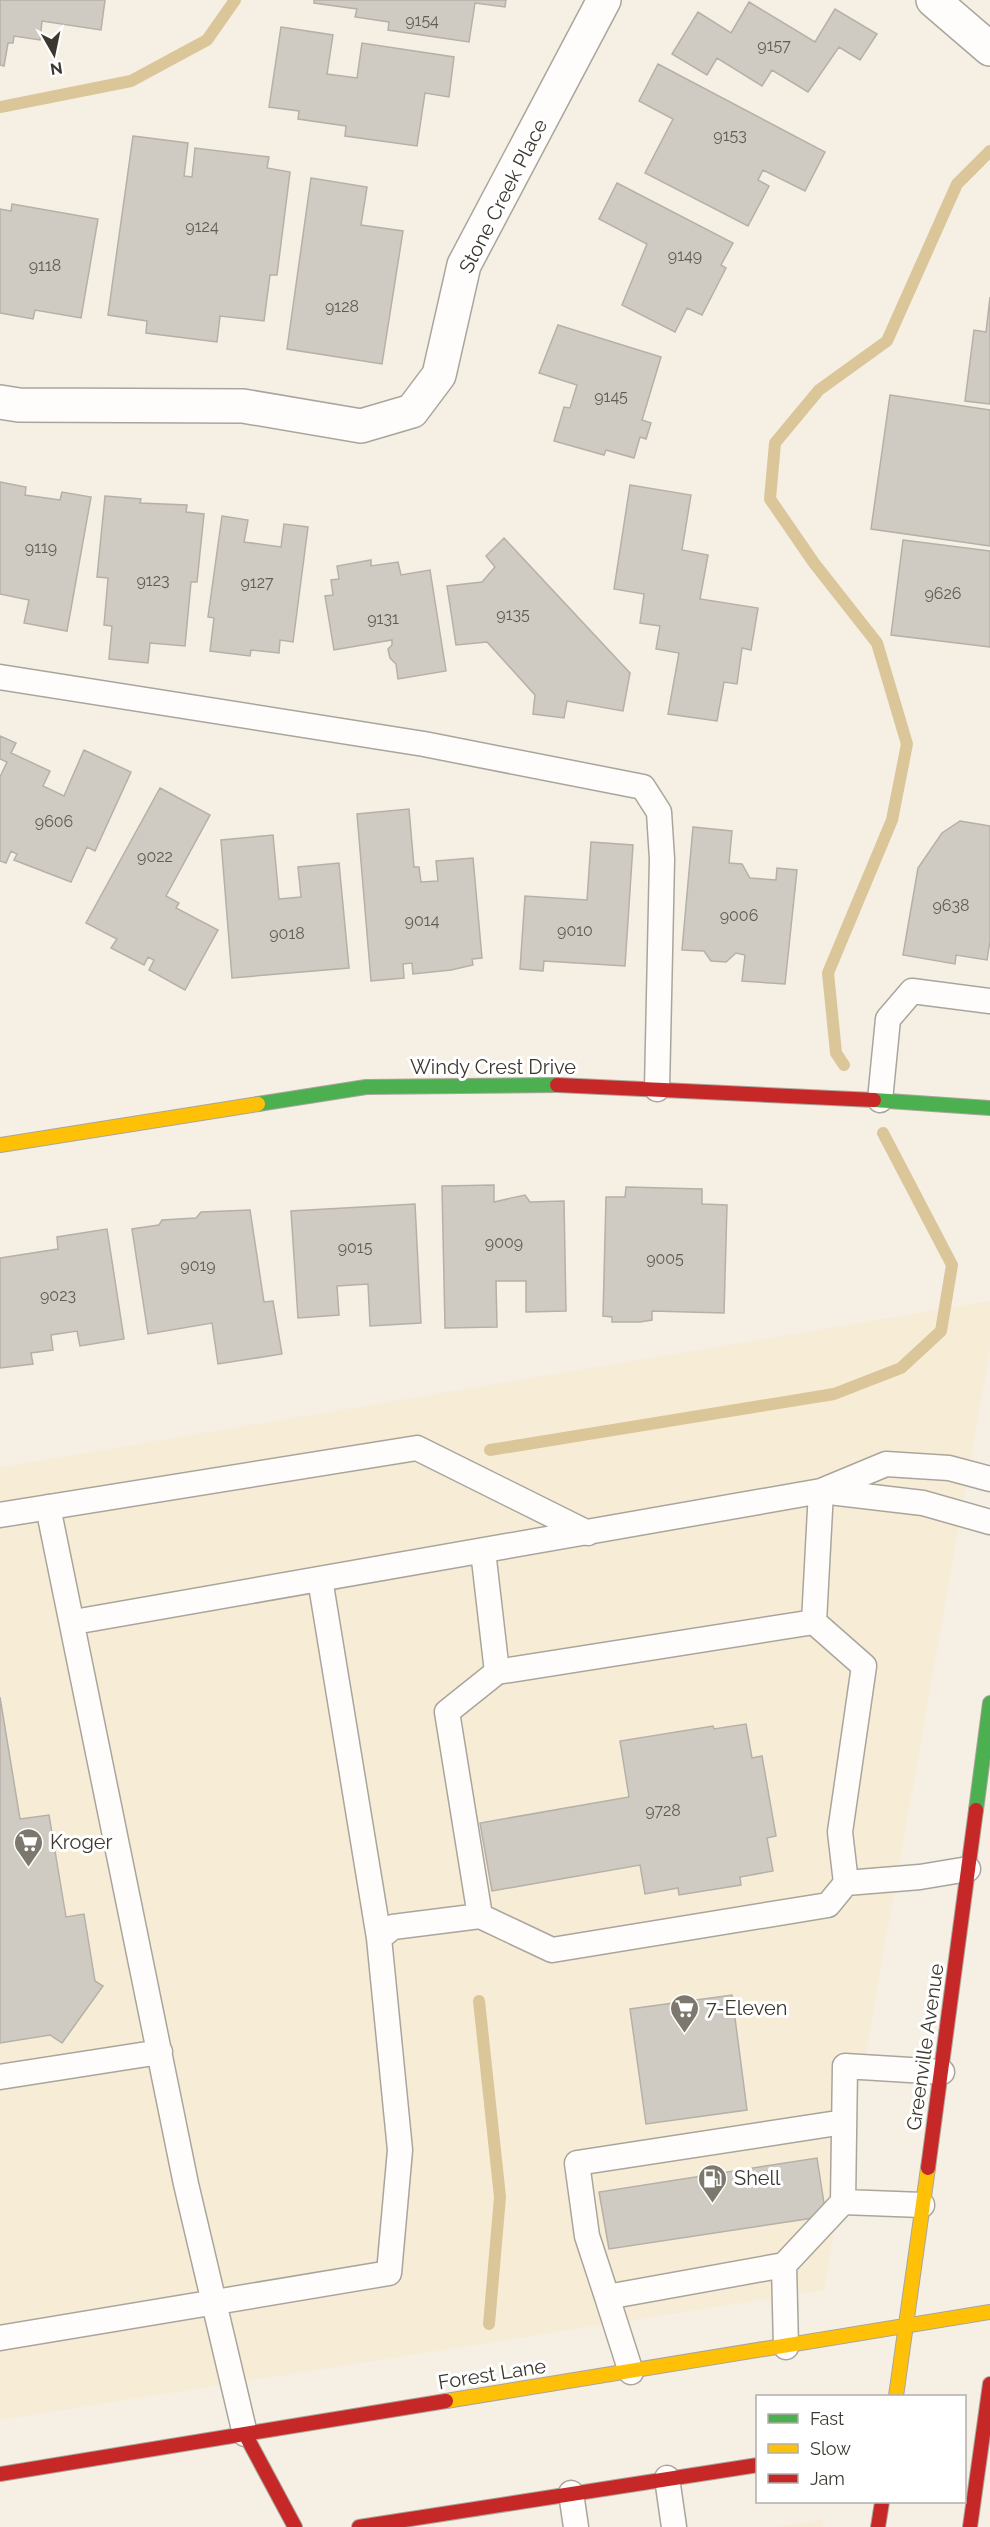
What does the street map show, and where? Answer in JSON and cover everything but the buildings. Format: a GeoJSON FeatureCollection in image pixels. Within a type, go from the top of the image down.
{"type":"FeatureCollection","features":[{"type":"Feature","properties":{"kind":"main road","name":"Windy Crest Drive"},"geometry":{"type":"LineString","coordinates":[[0,1144],[366,1087],[546,1084],[880,1100],[990,1108]]}},
{"type":"Feature","properties":{"kind":"main road","name":"Greenville Avenue"},"geometry":{"type":"LineString","coordinates":[[896,2395],[904,2326],[942,2072],[990,1703]]}},
{"type":"Feature","properties":{"kind":"main road","name":"Forest Lane"},"geometry":{"type":"LineString","coordinates":[[0,2474],[990,2312]]}},
{"type":"Feature","properties":{"kind":"main road"},"geometry":{"type":"LineString","coordinates":[[970,2527],[987,2428],[990,2384]]}},
{"type":"Feature","properties":{"kind":"main road"},"geometry":{"type":"LineString","coordinates":[[966,2432],[987,2428]]}},
{"type":"Feature","properties":{"kind":"main road"},"geometry":{"type":"LineString","coordinates":[[245,2434],[295,2527]]}},
{"type":"Feature","properties":{"kind":"main road"},"geometry":{"type":"LineString","coordinates":[[359,2527],[756,2465]]}},
{"type":"Feature","properties":{"kind":"main road"},"geometry":{"type":"LineString","coordinates":[[878,2527],[882,2503]]}},
{"type":"Feature","properties":{"kind":"street","name":"Stone Creek Place"},"geometry":{"type":"LineString","coordinates":[[0,402],[20,405],[243,406],[361,426],[412,411],[439,375],[464,265],[604,0]]}},
{"type":"Feature","properties":{"kind":"street"},"geometry":{"type":"LineString","coordinates":[[933,0],[990,49]]}},
{"type":"Feature","properties":{"kind":"lane"},"geometry":{"type":"LineString","coordinates":[[0,677],[424,744],[644,787],[659,812],[662,859],[657,1089]]}},
{"type":"Feature","properties":{"kind":"lane"},"geometry":{"type":"LineString","coordinates":[[880,1100],[888,1019],[912,992],[990,1001]]}},
{"type":"Feature","properties":{"kind":"lane"},"geometry":{"type":"LineString","coordinates":[[0,1515],[417,1448],[588,1533]]}},
{"type":"Feature","properties":{"kind":"lane"},"geometry":{"type":"LineString","coordinates":[[74,1622],[820,1491],[886,1464],[949,1468],[990,1479]]}},
{"type":"Feature","properties":{"kind":"lane"},"geometry":{"type":"LineString","coordinates":[[820,1491],[923,1503],[990,1522]]}},
{"type":"Feature","properties":{"kind":"lane"},"geometry":{"type":"LineString","coordinates":[[814,1622],[820,1491]]}},
{"type":"Feature","properties":{"kind":"lane"},"geometry":{"type":"LineString","coordinates":[[48,1507],[74,1622],[160,2052],[213,2301],[245,2434]]}},
{"type":"Feature","properties":{"kind":"lane"},"geometry":{"type":"LineString","coordinates":[[483,1551],[497,1672]]}},
{"type":"Feature","properties":{"kind":"lane"},"geometry":{"type":"LineString","coordinates":[[0,2338],[83,2326],[213,2301],[389,2273],[400,2150],[379,1938],[320,1579]]}},
{"type":"Feature","properties":{"kind":"lane"},"geometry":{"type":"LineString","coordinates":[[480,1916],[447,1712],[497,1672],[814,1622]]}},
{"type":"Feature","properties":{"kind":"lane"},"geometry":{"type":"LineString","coordinates":[[379,1938],[393,1927],[480,1916],[552,1950],[828,1905],[846,1883],[840,1832],[864,1666],[814,1622]]}},
{"type":"Feature","properties":{"kind":"lane"},"geometry":{"type":"LineString","coordinates":[[846,1883],[920,1877],[968,1869]]}},
{"type":"Feature","properties":{"kind":"lane"},"geometry":{"type":"LineString","coordinates":[[0,2077],[160,2052]]}},
{"type":"Feature","properties":{"kind":"lane"},"geometry":{"type":"LineString","coordinates":[[607,2297],[784,2265],[843,2202],[845,2066],[942,2072]]}},
{"type":"Feature","properties":{"kind":"lane"},"geometry":{"type":"LineString","coordinates":[[631,2372],[587,2236],[578,2163],[844,2121]]}},
{"type":"Feature","properties":{"kind":"lane"},"geometry":{"type":"LineString","coordinates":[[843,2202],[922,2205]]}},
{"type":"Feature","properties":{"kind":"lane"},"geometry":{"type":"LineString","coordinates":[[784,2265],[786,2347]]}},
{"type":"Feature","properties":{"kind":"lane"},"geometry":{"type":"LineString","coordinates":[[666,2478],[674,2527]]}},
{"type":"Feature","properties":{"kind":"lane"},"geometry":{"type":"LineString","coordinates":[[572,2493],[576,2527]]}},
{"type":"Feature","properties":{"kind":"shaded area"},"geometry":{"type":"Polygon","coordinates":[[[990,1301],[990,1350],[824,2290],[0,2420],[0,1467],[990,1301]]]}},
{"type":"Feature","properties":{"kind":"shaded area"},"geometry":{"type":"Polygon","coordinates":[[[823,2520],[822,2527],[777,2527],[823,2520]]]}},
{"type":"Feature","properties":{"kind":"waterway"},"geometry":{"type":"LineString","coordinates":[[0,107],[131,81],[207,40],[235,0]]}},
{"type":"Feature","properties":{"kind":"waterway"},"geometry":{"type":"LineString","coordinates":[[844,1065],[836,1053],[828,973],[892,820],[907,744],[877,643],[814,563],[770,499],[775,443],[819,390],[887,341],[957,184],[990,151]]}},
{"type":"Feature","properties":{"kind":"waterway"},"geometry":{"type":"LineString","coordinates":[[490,1450],[834,1394],[901,1368],[941,1331],[952,1265],[883,1133]]}},
{"type":"Feature","properties":{"kind":"waterway"},"geometry":{"type":"LineString","coordinates":[[479,2001],[500,2197],[489,2324]]}},
{"type":"Feature","properties":{"kind":"traffic: fast"},"geometry":{"type":"LineString","coordinates":[[258,1104],[366,1087],[557,1085]]}},
{"type":"Feature","properties":{"kind":"traffic: fast"},"geometry":{"type":"LineString","coordinates":[[874,1100],[990,1108]]}},
{"type":"Feature","properties":{"kind":"traffic: fast"},"geometry":{"type":"LineString","coordinates":[[976,1810],[990,1703]]}},
{"type":"Feature","properties":{"kind":"traffic: slow"},"geometry":{"type":"LineString","coordinates":[[0,1145],[258,1104]]}},
{"type":"Feature","properties":{"kind":"traffic: slow"},"geometry":{"type":"LineString","coordinates":[[896,2395],[928,2168]]}},
{"type":"Feature","properties":{"kind":"traffic: slow"},"geometry":{"type":"LineString","coordinates":[[446,2401],[990,2312]]}},
{"type":"Feature","properties":{"kind":"traffic: jam"},"geometry":{"type":"LineString","coordinates":[[557,1085],[874,1100]]}},
{"type":"Feature","properties":{"kind":"traffic: jam"},"geometry":{"type":"LineString","coordinates":[[928,2168],[976,1810]]}},
{"type":"Feature","properties":{"kind":"traffic: jam"},"geometry":{"type":"LineString","coordinates":[[970,2527],[990,2384]]}},
{"type":"Feature","properties":{"kind":"traffic: jam"},"geometry":{"type":"LineString","coordinates":[[0,2474],[446,2401]]}},
{"type":"Feature","properties":{"kind":"traffic: jam"},"geometry":{"type":"LineString","coordinates":[[245,2434],[295,2527]]}},
{"type":"Feature","properties":{"kind":"traffic: jam"},"geometry":{"type":"LineString","coordinates":[[359,2527],[756,2465]]}},
{"type":"Feature","properties":{"kind":"traffic: jam"},"geometry":{"type":"LineString","coordinates":[[878,2527],[882,2503]]}},
{"type":"Feature","properties":{"kind":"place","name":"Kroger"},"geometry":{"type":"Point","coordinates":[29,1868]}},
{"type":"Feature","properties":{"kind":"place","name":"7-Eleven"},"geometry":{"type":"Point","coordinates":[685,2034]}},
{"type":"Feature","properties":{"kind":"place","name":"Shell"},"geometry":{"type":"Point","coordinates":[713,2204]}}]}
